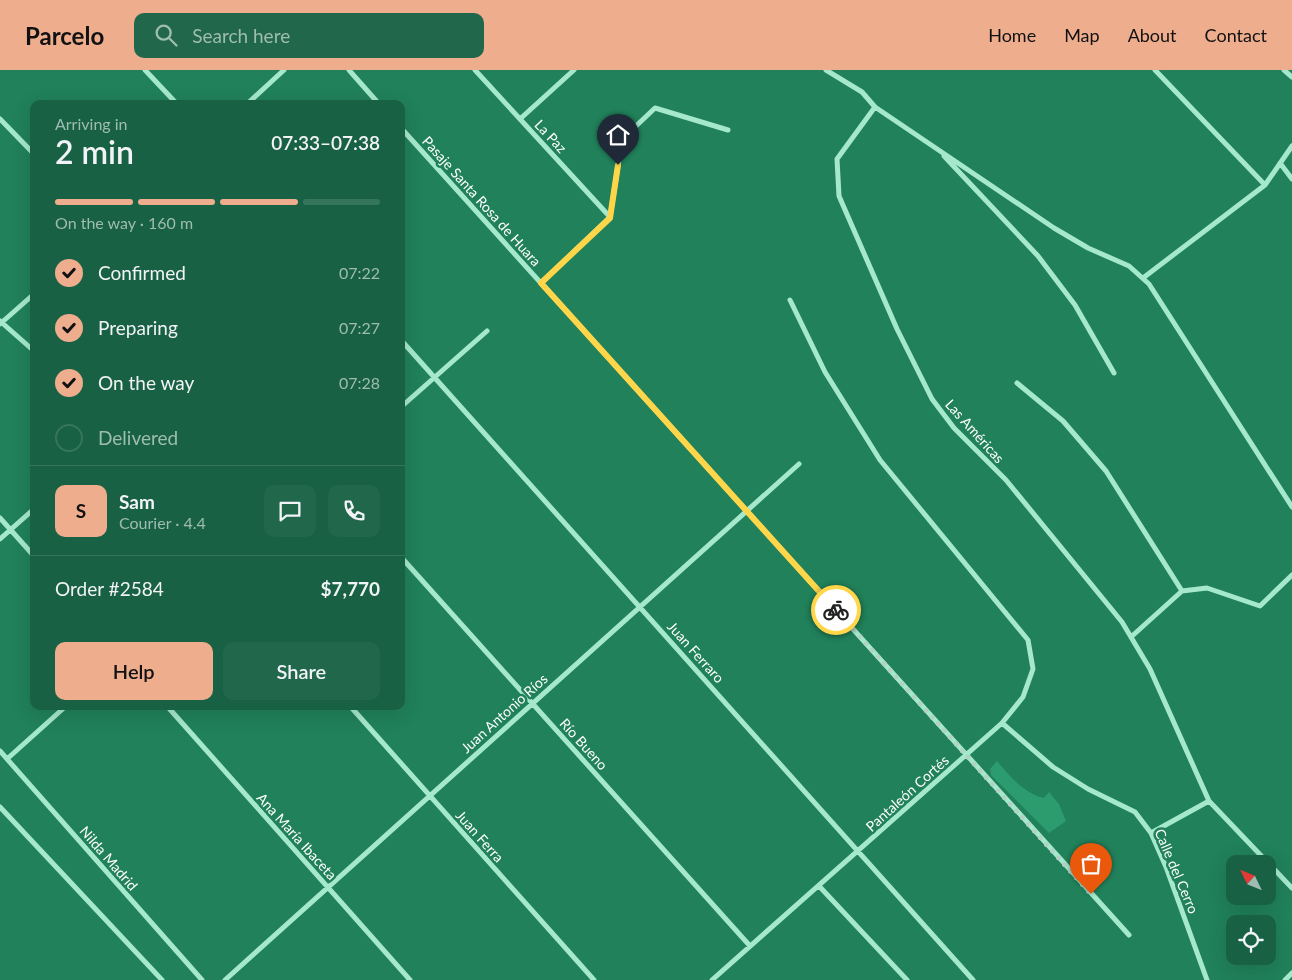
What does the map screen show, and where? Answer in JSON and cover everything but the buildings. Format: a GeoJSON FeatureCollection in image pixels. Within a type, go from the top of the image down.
{"type":"FeatureCollection","features":[{"type":"Feature","properties":{"kind":"street"},"geometry":{"type":"LineString","coordinates":[[145,70],[174,100]]}},
{"type":"Feature","properties":{"kind":"street"},"geometry":{"type":"LineString","coordinates":[[251,100],[284,70]]}},
{"type":"Feature","properties":{"kind":"street"},"geometry":{"type":"LineString","coordinates":[[349,70],[375,100]]}},
{"type":"Feature","properties":{"kind":"street","name":"La Paz"},"geometry":{"type":"LineString","coordinates":[[475,70],[610,218]]}},
{"type":"Feature","properties":{"kind":"street"},"geometry":{"type":"LineString","coordinates":[[520,119],[574,70]]}},
{"type":"Feature","properties":{"kind":"street"},"geometry":{"type":"LineString","coordinates":[[826,70],[836,72],[862,92],[875,107],[1054,228],[1088,248],[1129,266],[1150,284],[1292,506]]}},
{"type":"Feature","properties":{"kind":"street"},"geometry":{"type":"LineString","coordinates":[[1155,70],[1264,184]]}},
{"type":"Feature","properties":{"kind":"street"},"geometry":{"type":"LineString","coordinates":[[1284,70],[1292,77]]}},
{"type":"Feature","properties":{"kind":"street","name":"Las Américas"},"geometry":{"type":"LineString","coordinates":[[875,107],[837,159],[839,196],[897,330],[932,399],[954,428],[1006,480],[1122,622],[1150,669],[1210,801],[1292,888]]}},
{"type":"Feature","properties":{"kind":"street"},"geometry":{"type":"LineString","coordinates":[[541,283],[610,218],[621,147],[635,127],[655,108],[728,130]]}},
{"type":"Feature","properties":{"kind":"street"},"geometry":{"type":"LineString","coordinates":[[0,119],[30,150]]}},
{"type":"Feature","properties":{"kind":"street","name":"Pasaje Santa Rosa de Huara"},"geometry":{"type":"LineString","coordinates":[[405,132],[1129,935]]}},
{"type":"Feature","properties":{"kind":"street"},"geometry":{"type":"LineString","coordinates":[[1143,278],[1264,184],[1292,146]]}},
{"type":"Feature","properties":{"kind":"street"},"geometry":{"type":"LineString","coordinates":[[937,149],[1038,256],[1075,305],[1114,373]]}},
{"type":"Feature","properties":{"kind":"street"},"geometry":{"type":"LineString","coordinates":[[1280,163],[1292,179]]}},
{"type":"Feature","properties":{"kind":"street"},"geometry":{"type":"LineString","coordinates":[[30,298],[1,323],[30,348]]}},
{"type":"Feature","properties":{"kind":"street","name":"Pantaleón Cortés"},"geometry":{"type":"LineString","coordinates":[[712,980],[1002,722],[1023,697],[1033,669],[1028,640],[880,460],[825,372],[790,300]]}},
{"type":"Feature","properties":{"kind":"street"},"geometry":{"type":"LineString","coordinates":[[405,403],[487,331]]}},
{"type":"Feature","properties":{"kind":"street","name":"Juan Ferraro"},"geometry":{"type":"LineString","coordinates":[[405,344],[973,980]]}},
{"type":"Feature","properties":{"kind":"street"},"geometry":{"type":"LineString","coordinates":[[1017,383],[1063,421],[1106,472],[1182,592]]}},
{"type":"Feature","properties":{"kind":"street","name":"Juan Antonio Ríos"},"geometry":{"type":"LineString","coordinates":[[225,980],[799,464]]}},
{"type":"Feature","properties":{"kind":"street"},"geometry":{"type":"LineString","coordinates":[[0,539],[30,512]]}},
{"type":"Feature","properties":{"kind":"street"},"geometry":{"type":"LineString","coordinates":[[0,518],[30,552]]}},
{"type":"Feature","properties":{"kind":"street","name":"Río Bueno"},"geometry":{"type":"LineString","coordinates":[[405,561],[750,946]]}},
{"type":"Feature","properties":{"kind":"street"},"geometry":{"type":"LineString","coordinates":[[1131,637],[1182,592],[1208,588],[1260,606],[1292,575]]}},
{"type":"Feature","properties":{"kind":"street"},"geometry":{"type":"LineString","coordinates":[[7,759],[62,710]]}},
{"type":"Feature","properties":{"kind":"street","name":"Ana María Ibaceta"},"geometry":{"type":"LineString","coordinates":[[171,710],[410,980]]}},
{"type":"Feature","properties":{"kind":"street","name":"Juan Ferra"},"geometry":{"type":"LineString","coordinates":[[354,710],[594,980]]}},
{"type":"Feature","properties":{"kind":"street","name":"Calle del Cerro"},"geometry":{"type":"LineString","coordinates":[[1002,722],[1053,767],[1088,789],[1135,812],[1151,833],[1166,867],[1207,980]]}},
{"type":"Feature","properties":{"kind":"street","name":"Nilda Madrid"},"geometry":{"type":"LineString","coordinates":[[0,751],[202,980]]}},
{"type":"Feature","properties":{"kind":"street"},"geometry":{"type":"LineString","coordinates":[[1151,833],[1210,801]]}},
{"type":"Feature","properties":{"kind":"street"},"geometry":{"type":"LineString","coordinates":[[0,807],[162,980]]}},
{"type":"Feature","properties":{"kind":"street"},"geometry":{"type":"LineString","coordinates":[[819,886],[907,980]]}},
{"type":"Feature","properties":{"kind":"street"},"geometry":{"type":"LineString","coordinates":[[1285,980],[1292,973]]}},
{"type":"Feature","properties":{"kind":"green space"},"geometry":{"type":"Polygon","coordinates":[[[997,761],[1012,778],[1030,792],[1044,798],[1049,792],[1059,804],[1066,821],[1049,833],[991,775],[990,769],[997,761]]]}},
{"type":"Feature","properties":{"kind":"way so far"},"geometry":{"type":"LineString","coordinates":[[836,610],[1091,894]]}},
{"type":"Feature","properties":{"kind":"route"},"geometry":{"type":"LineString","coordinates":[[618,165],[610,218],[541,283],[836,610]]}}]}
